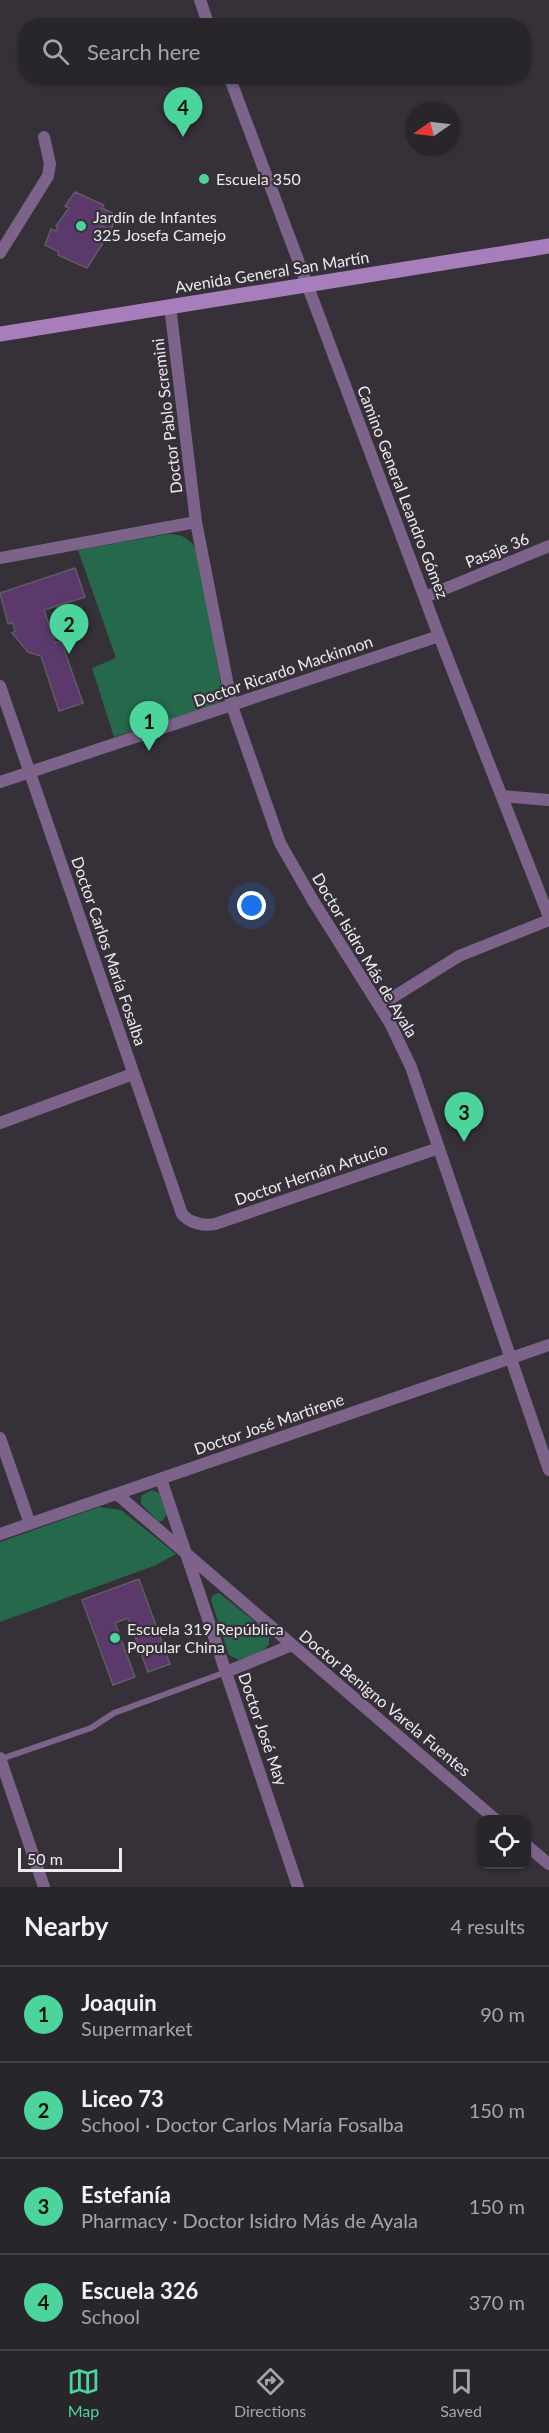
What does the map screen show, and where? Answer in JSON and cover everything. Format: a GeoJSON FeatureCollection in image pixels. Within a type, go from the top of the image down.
{"type":"FeatureCollection","features":[{"type":"Feature","properties":{"kind":"main road","name":"Avenida General San Martín"},"geometry":{"type":"LineString","coordinates":[[0,334],[549,247]]}},
{"type":"Feature","properties":{"kind":"street"},"geometry":{"type":"LineString","coordinates":[[200,0],[206,18]]}},
{"type":"Feature","properties":{"kind":"street","name":"Camino General Leandro Gómez"},"geometry":{"type":"LineString","coordinates":[[232,84],[439,636],[549,918]]}},
{"type":"Feature","properties":{"kind":"street"},"geometry":{"type":"LineString","coordinates":[[0,253],[48,176],[50,164],[44,137]]}},
{"type":"Feature","properties":{"kind":"street","name":"Doctor Pablo Scremini"},"geometry":{"type":"LineString","coordinates":[[170,306],[196,522]]}},
{"type":"Feature","properties":{"kind":"street"},"geometry":{"type":"LineString","coordinates":[[0,558],[196,522]]}},
{"type":"Feature","properties":{"kind":"street","name":"Doctor Isidro Más de Ayala"},"geometry":{"type":"LineString","coordinates":[[196,522],[232,706],[280,843],[379,1006],[411,1067],[549,1470]]}},
{"type":"Feature","properties":{"kind":"street","name":"Pasaje 36"},"geometry":{"type":"LineString","coordinates":[[425,597],[549,546]]}},
{"type":"Feature","properties":{"kind":"street","name":"Doctor Ricardo Mackinnon"},"geometry":{"type":"LineString","coordinates":[[0,782],[439,636]]}},
{"type":"Feature","properties":{"kind":"street","name":"Doctor Carlos María Fosalba"},"geometry":{"type":"LineString","coordinates":[[0,686],[182,1214],[192,1223]]}},
{"type":"Feature","properties":{"kind":"street"},"geometry":{"type":"LineString","coordinates":[[502,796],[549,800]]}},
{"type":"Feature","properties":{"kind":"street"},"geometry":{"type":"LineString","coordinates":[[379,1006],[459,956],[549,918]]}},
{"type":"Feature","properties":{"kind":"street"},"geometry":{"type":"LineString","coordinates":[[0,1123],[133,1074]]}},
{"type":"Feature","properties":{"kind":"street","name":"Doctor Hernán Artucio"},"geometry":{"type":"LineString","coordinates":[[192,1223],[215,1224],[439,1148]]}},
{"type":"Feature","properties":{"kind":"street","name":"Doctor José Martirene"},"geometry":{"type":"LineString","coordinates":[[0,1534],[549,1345]]}},
{"type":"Feature","properties":{"kind":"street"},"geometry":{"type":"LineString","coordinates":[[0,1438],[30,1524]]}},
{"type":"Feature","properties":{"kind":"street","name":"Doctor José May"},"geometry":{"type":"LineString","coordinates":[[161,1479],[298,1887]]}},
{"type":"Feature","properties":{"kind":"street","name":"Doctor Benigno Varela Fuentes"},"geometry":{"type":"LineString","coordinates":[[117,1494],[490,1815]]}},
{"type":"Feature","properties":{"kind":"street"},"geometry":{"type":"LineString","coordinates":[[226,1672],[292,1645]]}},
{"type":"Feature","properties":{"kind":"street"},"geometry":{"type":"LineString","coordinates":[[0,1758],[44,1887]]}},
{"type":"Feature","properties":{"kind":"street"},"geometry":{"type":"LineString","coordinates":[[531,1849],[549,1864]]}},
{"type":"Feature","properties":{"kind":"lane"},"geometry":{"type":"LineString","coordinates":[[0,1758],[91,1728],[114,1713],[226,1672]]}},
{"type":"Feature","properties":{"kind":"green space"},"geometry":{"type":"Polygon","coordinates":[[[168,534],[188,539],[199,556],[222,701],[114,737],[92,668],[116,658],[78,550],[168,534]]]}},
{"type":"Feature","properties":{"kind":"green space"},"geometry":{"type":"Polygon","coordinates":[[[152,1490],[159,1493],[167,1514],[162,1521],[158,1521],[141,1504],[141,1496],[152,1490]]]}},
{"type":"Feature","properties":{"kind":"green space"},"geometry":{"type":"Polygon","coordinates":[[[99,1507],[121,1510],[176,1554],[156,1565],[0,1622],[0,1542],[99,1507]]]}},
{"type":"Feature","properties":{"kind":"green space"},"geometry":{"type":"Polygon","coordinates":[[[219,1593],[269,1633],[269,1644],[263,1651],[239,1660],[229,1655],[211,1600],[212,1596],[219,1593]]]}},
{"type":"Feature","properties":{"kind":"building"},"geometry":{"type":"Polygon","coordinates":[[[75,192],[104,205],[102,208],[116,215],[111,231],[101,226],[96,235],[105,240],[87,268],[58,255],[59,252],[45,245],[51,229],[56,231],[58,227],[56,226],[69,208],[65,206],[75,192]]]}},
{"type":"Feature","properties":{"kind":"building"},"geometry":{"type":"Polygon","coordinates":[[[75,568],[85,597],[44,610],[55,643],[61,641],[83,703],[59,711],[41,656],[28,652],[12,633],[15,631],[13,623],[8,624],[0,593],[75,568]]]}},
{"type":"Feature","properties":{"kind":"building"},"geometry":{"type":"Polygon","coordinates":[[[139,1579],[170,1664],[148,1672],[128,1618],[115,1623],[135,1677],[113,1685],[82,1600],[139,1579]]]}},
{"type":"Feature","properties":{"kind":"place","name":"Escuela 326"},"geometry":{"type":"Point","coordinates":[183,137]}},
{"type":"Feature","properties":{"kind":"place","name":"Escuela 350"},"geometry":{"type":"Point","coordinates":[204,179]}},
{"type":"Feature","properties":{"kind":"place","name":"Jardín de Infantes 325 Josefa Camejo"},"geometry":{"type":"Point","coordinates":[81,226]}},
{"type":"Feature","properties":{"kind":"place","name":"Liceo 73"},"geometry":{"type":"Point","coordinates":[69,654]}},
{"type":"Feature","properties":{"kind":"place","name":"Joaquin"},"geometry":{"type":"Point","coordinates":[149,751]}},
{"type":"Feature","properties":{"kind":"place","name":"Estefanía"},"geometry":{"type":"Point","coordinates":[464,1142]}},
{"type":"Feature","properties":{"kind":"place","name":"Escuela 319 República Popular China"},"geometry":{"type":"Point","coordinates":[115,1638]}}]}
